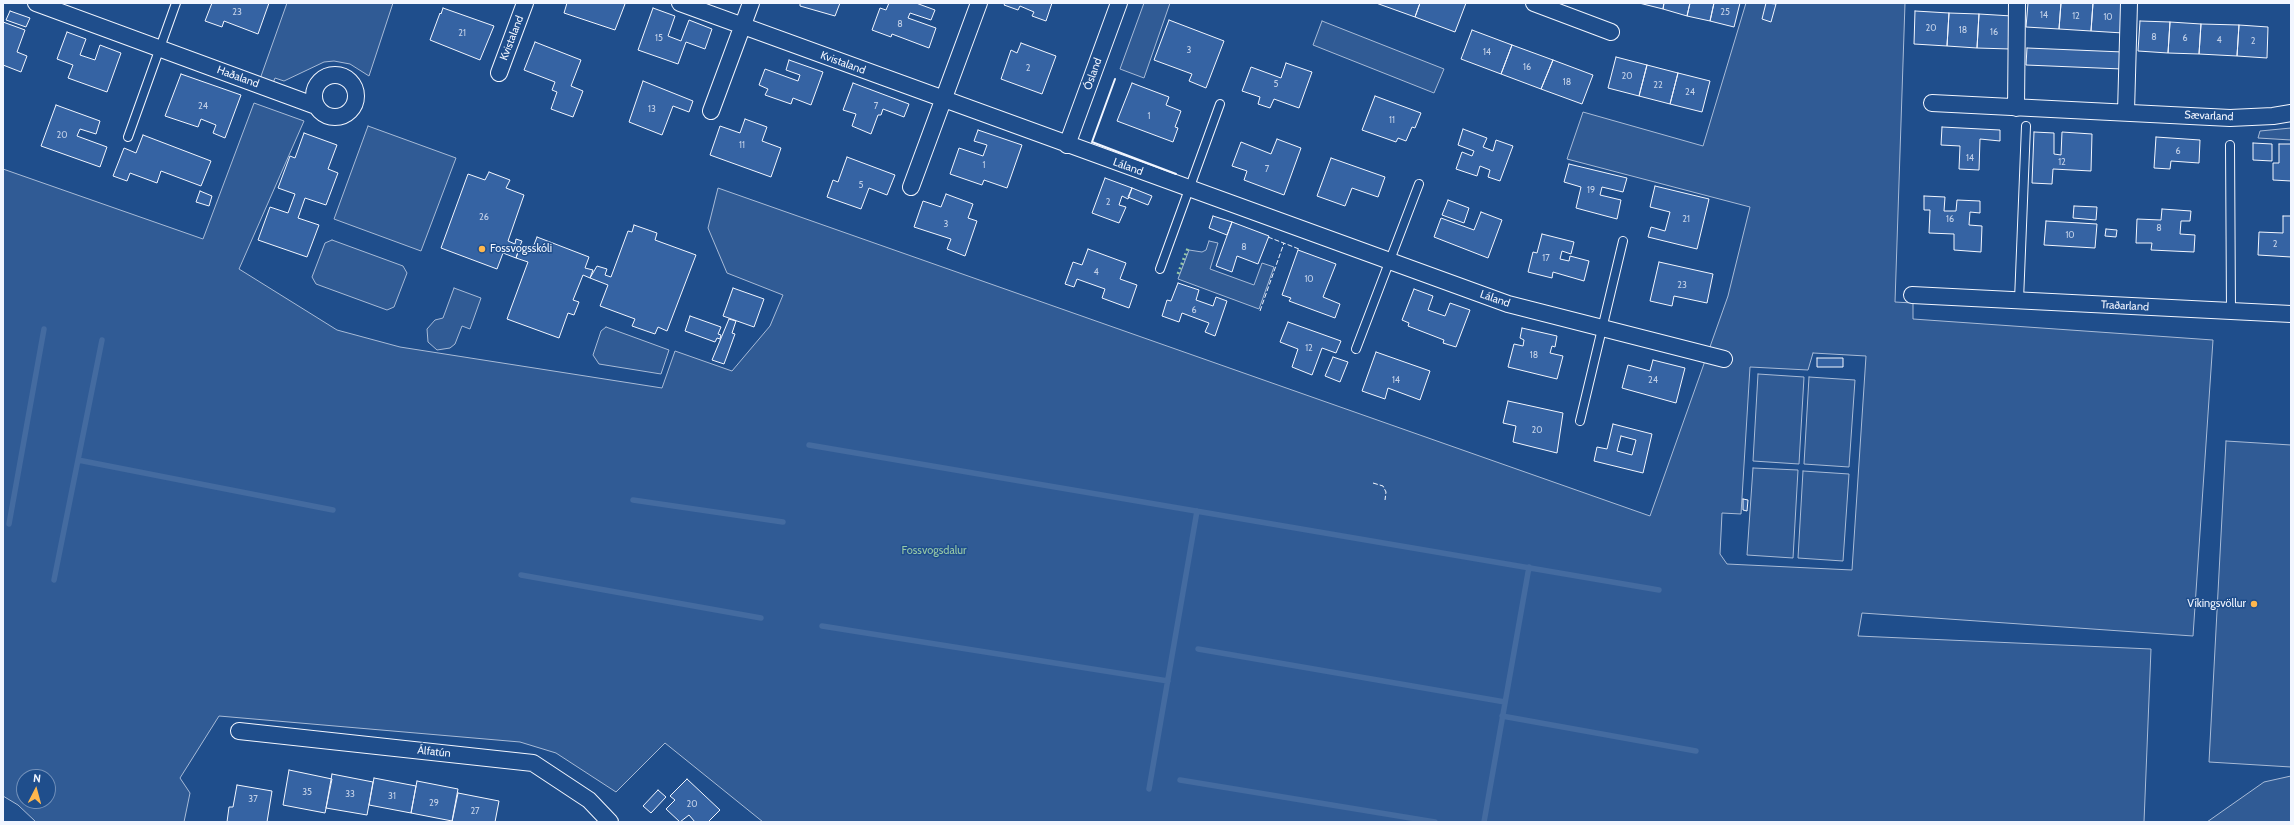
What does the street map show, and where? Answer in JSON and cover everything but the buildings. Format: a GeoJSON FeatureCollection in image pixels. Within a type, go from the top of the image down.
{"type":"FeatureCollection","features":[{"type":"Feature","properties":{"kind":"street","name":"Haðaland"},"geometry":{"type":"LineString","coordinates":[[36,3],[316,106]]}},
{"type":"Feature","properties":{"kind":"street","name":"Kvistaland"},"geometry":{"type":"LineString","coordinates":[[499,73],[525,3]]}},
{"type":"Feature","properties":{"kind":"street","name":"Kvistaland"},"geometry":{"type":"LineString","coordinates":[[680,3],[1067,145]]}},
{"type":"Feature","properties":{"kind":"street"},"geometry":{"type":"LineString","coordinates":[[711,111],[751,3]]}},
{"type":"Feature","properties":{"kind":"street"},"geometry":{"type":"LineString","coordinates":[[911,187],[979,3]]}},
{"type":"Feature","properties":{"kind":"street","name":"Ósland"},"geometry":{"type":"LineString","coordinates":[[1067,145],[1119,3]]}},
{"type":"Feature","properties":{"kind":"street"},"geometry":{"type":"LineString","coordinates":[[1534,3],[1611,32]]}},
{"type":"Feature","properties":{"kind":"street"},"geometry":{"type":"LineString","coordinates":[[2016,108],[2017,3]]}},
{"type":"Feature","properties":{"kind":"street"},"geometry":{"type":"LineString","coordinates":[[2126,112],[2129,3]]}},
{"type":"Feature","properties":{"kind":"street","name":"Sævarland"},"geometry":{"type":"LineString","coordinates":[[1932,103],[2230,118],[2273,116],[2291,113]]}},
{"type":"Feature","properties":{"kind":"street","name":"Láland"},"geometry":{"type":"LineString","coordinates":[[1067,145],[1508,304],[1724,359]]}},
{"type":"Feature","properties":{"kind":"street","name":"Traðarland"},"geometry":{"type":"LineString","coordinates":[[1912,294],[2291,314]]}},
{"type":"Feature","properties":{"kind":"street","name":"Álfatún"},"geometry":{"type":"LineString","coordinates":[[239,731],[533,763],[588,800],[610,822]]}},
{"type":"Feature","properties":{"kind":"lane"},"geometry":{"type":"LineString","coordinates":[[128,137],[176,3]]}},
{"type":"Feature","properties":{"kind":"lane"},"geometry":{"type":"LineString","coordinates":[[1160,269],[1220,104]]}},
{"type":"Feature","properties":{"kind":"lane"},"geometry":{"type":"LineString","coordinates":[[2019,300],[2026,126]]}},
{"type":"Feature","properties":{"kind":"lane"},"geometry":{"type":"LineString","coordinates":[[2230,145],[2231,311]]}},
{"type":"Feature","properties":{"kind":"lane"},"geometry":{"type":"LineString","coordinates":[[1356,349],[1419,184]]}},
{"type":"Feature","properties":{"kind":"lane"},"geometry":{"type":"LineString","coordinates":[[1580,421],[1623,241]]}},
{"type":"Feature","properties":{"kind":"green space"},"geometry":{"type":"Polygon","coordinates":[[[287,3],[393,3],[369,76],[350,64],[334,61],[324,62],[284,81],[275,78],[273,83],[260,79],[287,3]]]}},
{"type":"Feature","properties":{"kind":"green space"},"geometry":{"type":"Polygon","coordinates":[[[1144,3],[1170,3],[1144,78],[1120,69],[1144,3]]]}},
{"type":"Feature","properties":{"kind":"green space","name":"Fossvogsdalur"},"geometry":{"type":"Polygon","coordinates":[[[1746,3],[1905,3],[1895,302],[1913,303],[1913,319],[2213,340],[2193,636],[1862,613],[1858,636],[2151,649],[2144,822],[763,822],[665,743],[616,792],[556,753],[520,742],[219,716],[180,778],[190,793],[184,822],[36,822],[22,809],[56,809],[56,769],[16,769],[16,804],[3,796],[3,169],[203,239],[254,103],[304,121],[239,269],[337,330],[400,347],[662,388],[675,351],[732,371],[770,326],[783,295],[727,273],[708,228],[718,188],[1650,516],[1728,296],[1750,207],[1567,159],[1583,112],[1703,146],[1746,3]],[[1813,353],[1808,370],[1750,367],[1741,514],[1722,513],[1720,554],[1727,564],[1852,570],[1866,356],[1813,353]]]}},
{"type":"Feature","properties":{"kind":"green space"},"geometry":{"type":"Polygon","coordinates":[[[1322,21],[1444,69],[1434,93],[1313,45],[1322,21]]]}},
{"type":"Feature","properties":{"kind":"green space"},"geometry":{"type":"Polygon","coordinates":[[[368,126],[456,158],[421,251],[334,219],[368,126]]]}},
{"type":"Feature","properties":{"kind":"green space"},"geometry":{"type":"Polygon","coordinates":[[[2291,128],[2291,140],[2258,138],[2260,131],[2291,128]]]}},
{"type":"Feature","properties":{"kind":"green space"},"geometry":{"type":"Polygon","coordinates":[[[332,240],[403,266],[407,273],[394,307],[387,310],[316,284],[312,277],[325,243],[332,240]]]}},
{"type":"Feature","properties":{"kind":"green space"},"geometry":{"type":"Polygon","coordinates":[[[1209,241],[1218,243],[1210,269],[1254,285],[1262,263],[1274,267],[1259,309],[1178,279],[1189,250],[1202,252],[1206,250],[1209,241]]]}},
{"type":"Feature","properties":{"kind":"green space"},"geometry":{"type":"Polygon","coordinates":[[[454,288],[481,298],[470,329],[462,326],[455,344],[450,348],[437,350],[428,342],[427,329],[435,320],[443,318],[454,288]]]}},
{"type":"Feature","properties":{"kind":"green space"},"geometry":{"type":"Polygon","coordinates":[[[606,327],[669,350],[661,374],[599,364],[593,355],[601,331],[606,327]]]}},
{"type":"Feature","properties":{"kind":"green space"},"geometry":{"type":"Polygon","coordinates":[[[1758,374],[1804,377],[1799,464],[1753,461],[1758,374]]]}},
{"type":"Feature","properties":{"kind":"green space"},"geometry":{"type":"Polygon","coordinates":[[[1809,377],[1855,380],[1849,467],[1804,464],[1809,377]]]}},
{"type":"Feature","properties":{"kind":"green space","name":"Víkingsvöllur"},"geometry":{"type":"Polygon","coordinates":[[[2226,441],[2291,445],[2291,767],[2209,762],[2226,441]]]}},
{"type":"Feature","properties":{"kind":"green space"},"geometry":{"type":"Polygon","coordinates":[[[1753,468],[1798,470],[1793,558],[1747,555],[1753,468]]]}},
{"type":"Feature","properties":{"kind":"green space"},"geometry":{"type":"Polygon","coordinates":[[[1803,471],[1849,474],[1843,561],[1798,558],[1803,471]]]}},
{"type":"Feature","properties":{"kind":"green space"},"geometry":{"type":"Polygon","coordinates":[[[2291,776],[2291,822],[2207,822],[2264,782],[2291,776]]]}},
{"type":"Feature","properties":{"kind":"waterway"},"geometry":{"type":"LineString","coordinates":[[9,524],[44,329]]}},
{"type":"Feature","properties":{"kind":"waterway"},"geometry":{"type":"LineString","coordinates":[[54,580],[102,340]]}},
{"type":"Feature","properties":{"kind":"waterway"},"geometry":{"type":"LineString","coordinates":[[809,445],[1659,590]]}},
{"type":"Feature","properties":{"kind":"waterway"},"geometry":{"type":"LineString","coordinates":[[78,460],[333,510]]}},
{"type":"Feature","properties":{"kind":"waterway"},"geometry":{"type":"LineString","coordinates":[[633,500],[783,522]]}},
{"type":"Feature","properties":{"kind":"waterway"},"geometry":{"type":"LineString","coordinates":[[1149,789],[1197,511]]}},
{"type":"Feature","properties":{"kind":"waterway"},"geometry":{"type":"LineString","coordinates":[[1484,822],[1529,567]]}},
{"type":"Feature","properties":{"kind":"waterway"},"geometry":{"type":"LineString","coordinates":[[521,575],[761,618]]}},
{"type":"Feature","properties":{"kind":"waterway"},"geometry":{"type":"LineString","coordinates":[[822,626],[1168,681]]}},
{"type":"Feature","properties":{"kind":"waterway"},"geometry":{"type":"LineString","coordinates":[[1198,649],[1505,702]]}},
{"type":"Feature","properties":{"kind":"waterway"},"geometry":{"type":"LineString","coordinates":[[1502,716],[1696,751]]}},
{"type":"Feature","properties":{"kind":"waterway"},"geometry":{"type":"LineString","coordinates":[[1180,780],[1435,822]]}},
{"type":"Feature","properties":{"kind":"hedge"},"geometry":{"type":"LineString","coordinates":[[1178,274],[1188,248]]}},
{"type":"Feature","properties":{"kind":"fence"},"geometry":{"type":"LineString","coordinates":[[1268,237],[1299,249]]}},
{"type":"Feature","properties":{"kind":"fence"},"geometry":{"type":"LineString","coordinates":[[1260,311],[1284,243]]}},
{"type":"Feature","properties":{"kind":"fence"},"geometry":{"type":"LineString","coordinates":[[1373,483],[1383,486],[1386,492],[1385,500]]}},
{"type":"Feature","properties":{"kind":"wall"},"geometry":{"type":"LineString","coordinates":[[1115,79],[1092,142],[1176,174]]}},
{"type":"Feature","properties":{"kind":"place","name":"Fossvogsskóli"},"geometry":{"type":"Point","coordinates":[482,249]}},
{"type":"Feature","properties":{"kind":"place","name":"Víkingsvöllur"},"geometry":{"type":"Point","coordinates":[2254,604]}}]}
